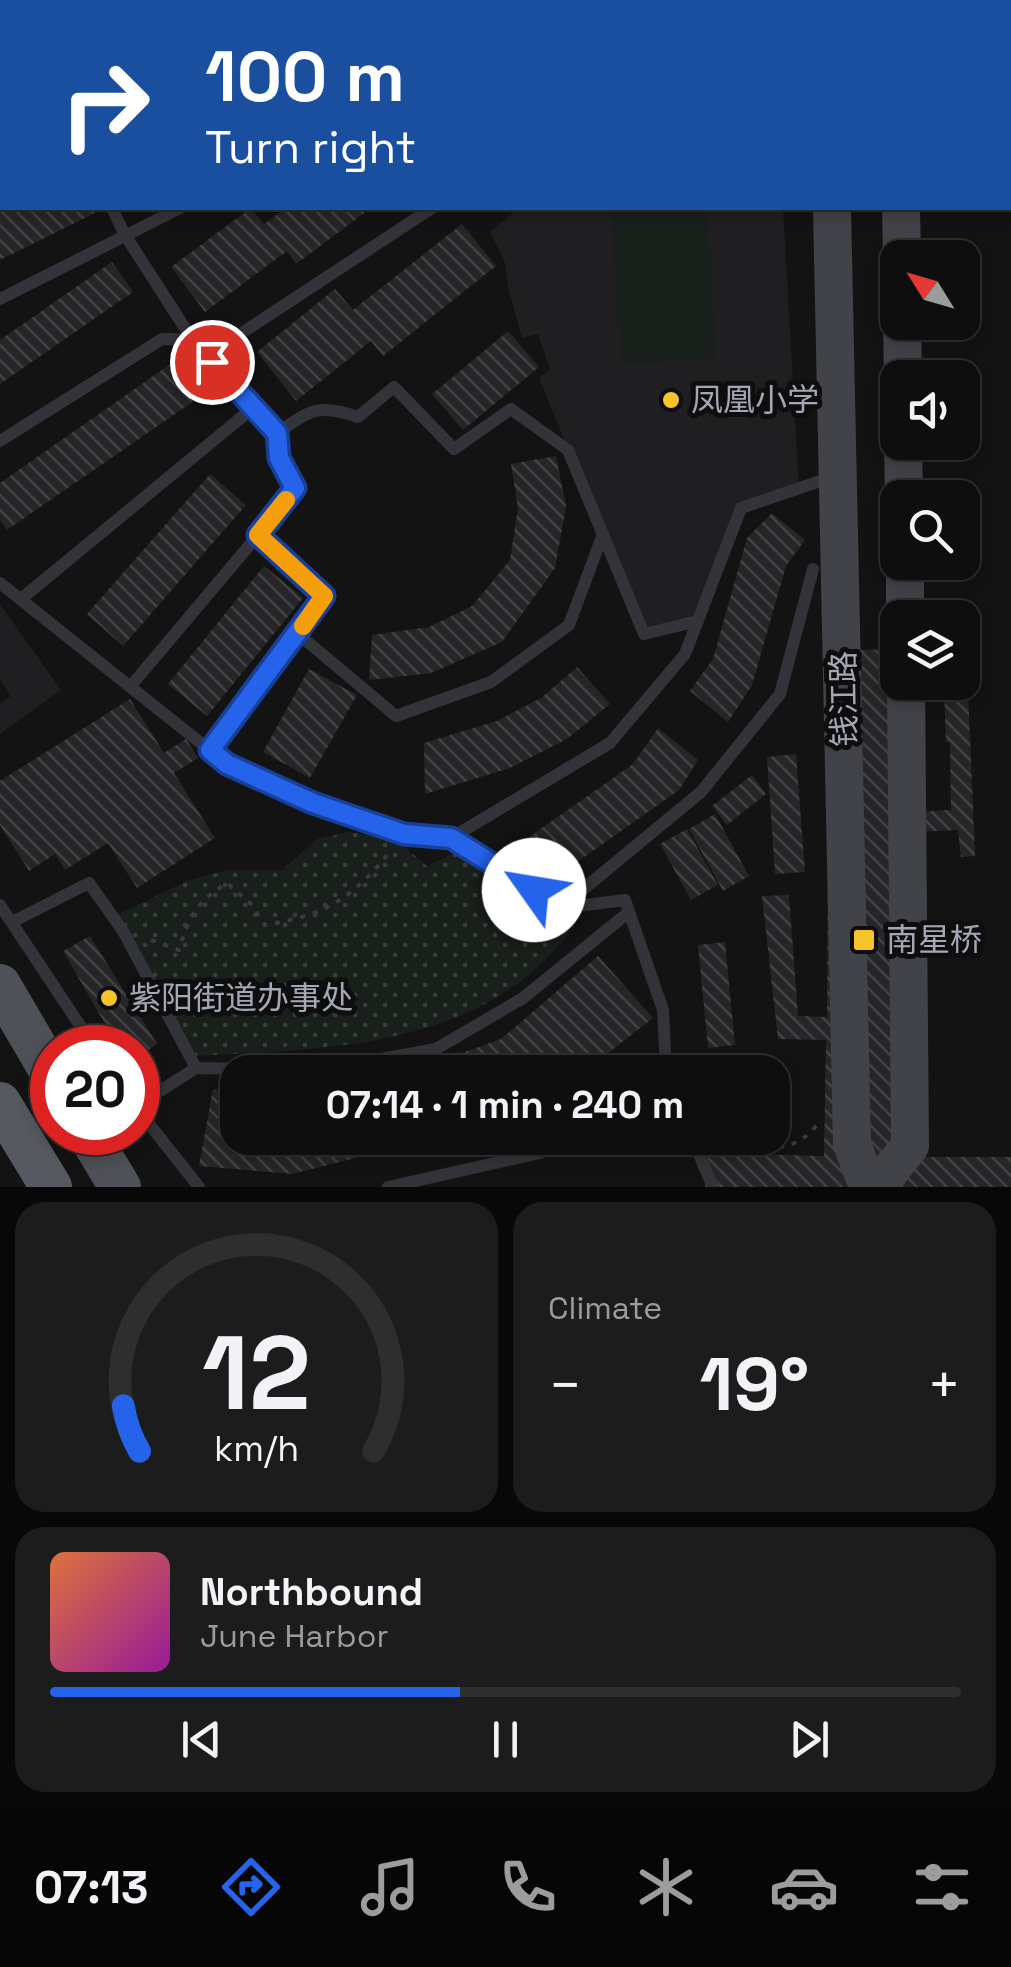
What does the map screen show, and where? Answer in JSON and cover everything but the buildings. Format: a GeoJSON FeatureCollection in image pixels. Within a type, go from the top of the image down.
{"type":"FeatureCollection","features":[{"type":"Feature","properties":{"kind":"highway"},"geometry":{"type":"LineString","coordinates":[[0,1103],[51,1187]]}},
{"type":"Feature","properties":{"kind":"main road","name":"钱江路"},"geometry":{"type":"LineString","coordinates":[[832,210],[852,1144],[868,1187]]}},
{"type":"Feature","properties":{"kind":"main road"},"geometry":{"type":"LineString","coordinates":[[901,210],[902,240]]}},
{"type":"Feature","properties":{"kind":"main road","name":"钱江路"},"geometry":{"type":"LineString","coordinates":[[878,1187],[910,1146],[906,700]]}},
{"type":"Feature","properties":{"kind":"main road"},"geometry":{"type":"LineString","coordinates":[[0,986],[30,1037]]}},
{"type":"Feature","properties":{"kind":"main road"},"geometry":{"type":"LineString","coordinates":[[101,1155],[120,1187]]}},
{"type":"Feature","properties":{"kind":"lane"},"geometry":{"type":"LineString","coordinates":[[113,210],[192,340],[277,433],[279,458],[295,488],[130,687]]}},
{"type":"Feature","properties":{"kind":"lane"},"geometry":{"type":"LineString","coordinates":[[0,299],[176,210]]}},
{"type":"Feature","properties":{"kind":"lane"},"geometry":{"type":"LineString","coordinates":[[0,441],[162,339],[230,340],[429,210]]}},
{"type":"Feature","properties":{"kind":"lane"},"geometry":{"type":"LineString","coordinates":[[277,433],[303,416],[329,407],[358,417],[394,388],[454,449],[510,409],[568,450],[644,634],[698,620]]}},
{"type":"Feature","properties":{"kind":"lane"},"geometry":{"type":"LineString","coordinates":[[21,599],[254,408]]}},
{"type":"Feature","properties":{"kind":"lane"},"geometry":{"type":"LineString","coordinates":[[451,838],[610,743],[685,654],[741,508],[839,474]]}},
{"type":"Feature","properties":{"kind":"lane"},"geometry":{"type":"LineString","coordinates":[[297,633],[396,716],[491,682],[568,625],[603,534]]}},
{"type":"Feature","properties":{"kind":"lane"},"geometry":{"type":"LineString","coordinates":[[210,750],[324,596],[258,535]]}},
{"type":"Feature","properties":{"kind":"lane"},"geometry":{"type":"LineString","coordinates":[[562,908],[701,792],[780,694],[813,569]]}},
{"type":"Feature","properties":{"kind":"lane"},"geometry":{"type":"LineString","coordinates":[[0,583],[227,764],[313,803],[404,834],[451,838],[562,908],[625,900],[663,1010],[665,1055]]}},
{"type":"Feature","properties":{"kind":"lane"},"geometry":{"type":"LineString","coordinates":[[12,922],[89,882],[123,931],[196,1068]]}},
{"type":"Feature","properties":{"kind":"lane"},"geometry":{"type":"LineString","coordinates":[[0,905],[80,1025]]}},
{"type":"Feature","properties":{"kind":"lane"},"geometry":{"type":"LineString","coordinates":[[160,1093],[196,1068],[320,1070],[436,1049],[523,998],[629,912]]}},
{"type":"Feature","properties":{"kind":"lane"},"geometry":{"type":"LineString","coordinates":[[160,1136],[200,1187]]}},
{"type":"Feature","properties":{"kind":"lane"},"geometry":{"type":"LineString","coordinates":[[388,1187],[531,1155]]}},
{"type":"Feature","properties":{"kind":"lane"},"geometry":{"type":"LineString","coordinates":[[699,1155],[713,1187]]}},
{"type":"Feature","properties":{"kind":"path"},"geometry":{"type":"LineString","coordinates":[[123,931],[179,950],[188,918],[208,895],[227,884],[250,903],[265,925],[315,914],[331,908],[365,883],[404,834]]}},
{"type":"Feature","properties":{"kind":"path"},"geometry":{"type":"LineString","coordinates":[[790,1146],[802,1142],[826,1113]]}},
{"type":"Feature","properties":{"kind":"shaded area"},"geometry":{"type":"Polygon","coordinates":[[[611,210],[707,210],[716,358],[621,365],[611,210]]]}},
{"type":"Feature","properties":{"kind":"shaded area","name":"凤凰小学"},"geometry":{"type":"Polygon","coordinates":[[[783,210],[799,488],[741,508],[698,621],[644,634],[539,378],[550,369],[538,334],[522,338],[505,263],[490,232],[514,212],[783,210]]]}},
{"type":"Feature","properties":{"kind":"shaded area"},"geometry":{"type":"Polygon","coordinates":[[[0,604],[61,690],[0,734],[0,704],[11,696],[0,680],[0,604]]]}},
{"type":"Feature","properties":{"kind":"shaded area"},"geometry":{"type":"Polygon","coordinates":[[[348,832],[394,838],[427,866],[453,853],[571,930],[536,969],[494,999],[449,1020],[348,1045],[193,1056],[115,916],[189,880],[227,870],[282,870],[317,839],[348,832]]]}},
{"type":"Feature","properties":{"kind":"slow traffic"},"geometry":{"type":"LineString","coordinates":[[286,500],[258,535],[324,596],[303,626]]}},
{"type":"Feature","properties":{"kind":"place","name":"凤凰小学"},"geometry":{"type":"Point","coordinates":[671,400]}},
{"type":"Feature","properties":{"kind":"place","name":"南星桥"},"geometry":{"type":"Point","coordinates":[864,940]}},
{"type":"Feature","properties":{"kind":"place","name":"紫阳街道办事处"},"geometry":{"type":"Point","coordinates":[109,998]}},
{"type":"Feature","properties":{"kind":"route"},"geometry":{"type":"LineString","coordinates":[[212,362],[277,433],[279,458],[295,488],[258,535],[324,596],[210,750],[227,764],[313,803],[404,834],[451,838],[534,890]]}}]}
